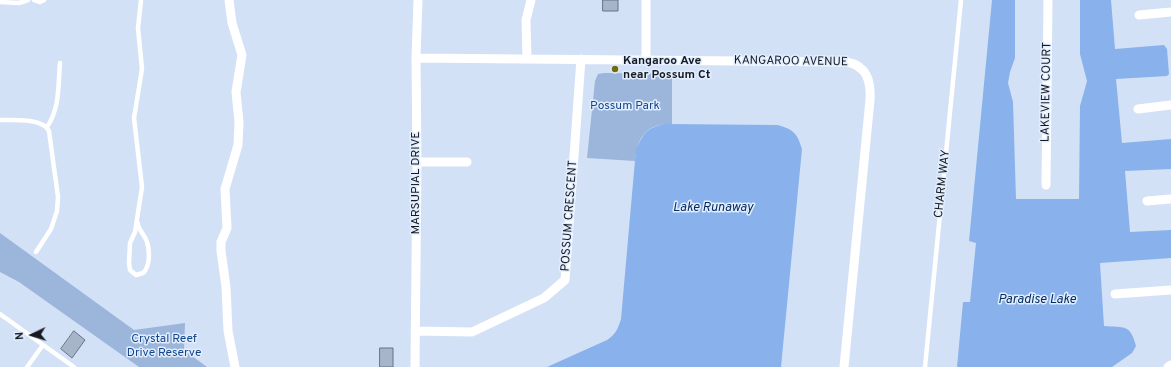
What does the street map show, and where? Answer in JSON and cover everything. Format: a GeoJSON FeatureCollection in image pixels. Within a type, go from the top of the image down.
{"type":"FeatureCollection","features":[{"type":"Feature","properties":{"kind":"street"},"geometry":{"type":"LineString","coordinates":[[229,0],[232,23],[242,55],[236,92],[239,122],[238,145],[225,188],[227,228],[221,242],[221,251],[226,287],[228,331],[235,367]]}},
{"type":"Feature","properties":{"kind":"street","name":"MARSUPIAL DRIVE"},"geometry":{"type":"LineString","coordinates":[[415,367],[417,162],[416,58],[418,0]]}},
{"type":"Feature","properties":{"kind":"street"},"geometry":{"type":"LineString","coordinates":[[527,59],[526,20],[531,0]]}},
{"type":"Feature","properties":{"kind":"street"},"geometry":{"type":"LineString","coordinates":[[646,0],[646,60]]}},
{"type":"Feature","properties":{"kind":"street","name":"LAKEVIEW COURT"},"geometry":{"type":"LineString","coordinates":[[1046,185],[1048,0]]}},
{"type":"Feature","properties":{"kind":"street"},"geometry":{"type":"LineString","coordinates":[[1139,15],[1171,12]]}},
{"type":"Feature","properties":{"kind":"street","name":"KANGAROO AVENUE"},"geometry":{"type":"LineString","coordinates":[[416,58],[847,62],[858,66],[868,77],[870,86],[870,100],[844,367]]}},
{"type":"Feature","properties":{"kind":"street","name":"POSSUM CRESCENT"},"geometry":{"type":"LineString","coordinates":[[415,331],[472,332],[544,298],[565,280],[581,59]]}},
{"type":"Feature","properties":{"kind":"street"},"geometry":{"type":"LineString","coordinates":[[1138,109],[1171,105]]}},
{"type":"Feature","properties":{"kind":"street"},"geometry":{"type":"LineString","coordinates":[[417,162],[467,162]]}},
{"type":"Feature","properties":{"kind":"street"},"geometry":{"type":"LineString","coordinates":[[1147,201],[1171,199]]}},
{"type":"Feature","properties":{"kind":"street"},"geometry":{"type":"LineString","coordinates":[[1115,294],[1171,290]]}},
{"type":"Feature","properties":{"kind":"lane"},"geometry":{"type":"LineString","coordinates":[[0,2],[19,3],[28,0]]}},
{"type":"Feature","properties":{"kind":"lane"},"geometry":{"type":"LineString","coordinates":[[34,0],[40,2],[44,0]]}},
{"type":"Feature","properties":{"kind":"lane"},"geometry":{"type":"LineString","coordinates":[[137,222],[141,233],[147,240],[148,266],[143,274],[136,275],[130,270],[129,263],[130,243],[135,232],[137,222],[142,181],[134,118],[142,69],[138,28],[141,0]]}},
{"type":"Feature","properties":{"kind":"lane","name":"CHARM WAY"},"geometry":{"type":"LineString","coordinates":[[925,367],[961,0]]}},
{"type":"Feature","properties":{"kind":"lane"},"geometry":{"type":"LineString","coordinates":[[47,128],[53,118],[56,107],[60,63]]}},
{"type":"Feature","properties":{"kind":"lane"},"geometry":{"type":"LineString","coordinates":[[0,120],[30,121],[42,124],[49,131],[50,151],[58,204],[54,224],[36,252]]}},
{"type":"Feature","properties":{"kind":"lane"},"geometry":{"type":"LineString","coordinates":[[0,314],[74,367]]}},
{"type":"Feature","properties":{"kind":"lane"},"geometry":{"type":"LineString","coordinates":[[27,367],[43,345]]}},
{"type":"Feature","properties":{"kind":"green space","name":"Possum Park"},"geometry":{"type":"Polygon","coordinates":[[[598,74],[672,74],[672,124],[656,126],[649,129],[644,134],[638,145],[635,161],[587,158],[595,81],[598,74]]]}},
{"type":"Feature","properties":{"kind":"green space","name":"Crystal Reef Drive Reserve"},"geometry":{"type":"Polygon","coordinates":[[[0,233],[134,330],[185,323],[184,350],[207,367],[139,367],[19,282],[0,272],[0,233]]]}},
{"type":"Feature","properties":{"kind":"water","name":"Paradise Lake"},"geometry":{"type":"Polygon","coordinates":[[[992,0],[1015,0],[1015,58],[1008,83],[1013,102],[1016,199],[1079,199],[1080,106],[1087,81],[1080,54],[1080,0],[1111,0],[1115,49],[1164,45],[1167,49],[1169,74],[1167,76],[1116,79],[1122,143],[1171,139],[1171,169],[1125,171],[1130,232],[1171,230],[1171,258],[1100,263],[1104,326],[1121,327],[1129,330],[1136,346],[1132,353],[1112,367],[957,367],[963,302],[970,302],[976,243],[969,241],[992,0]]]}},
{"type":"Feature","properties":{"kind":"water","name":"Lake Runaway"},"geometry":{"type":"Polygon","coordinates":[[[664,124],[778,125],[794,133],[798,139],[802,149],[781,367],[547,367],[607,340],[617,329],[621,319],[636,149],[646,132],[664,124]]]}},
{"type":"Feature","properties":{"kind":"building"},"geometry":{"type":"Polygon","coordinates":[[[603,0],[618,0],[618,11],[603,11],[603,0]]]}},
{"type":"Feature","properties":{"kind":"building"},"geometry":{"type":"Polygon","coordinates":[[[74,331],[85,340],[72,358],[61,349],[74,331]]]}},
{"type":"Feature","properties":{"kind":"building"},"geometry":{"type":"Polygon","coordinates":[[[380,348],[393,348],[393,367],[380,367],[380,348]]]}},
{"type":"Feature","properties":{"kind":"place","name":"Kangaroo Ave near Possum Ct"},"geometry":{"type":"Point","coordinates":[615,69]}}]}
